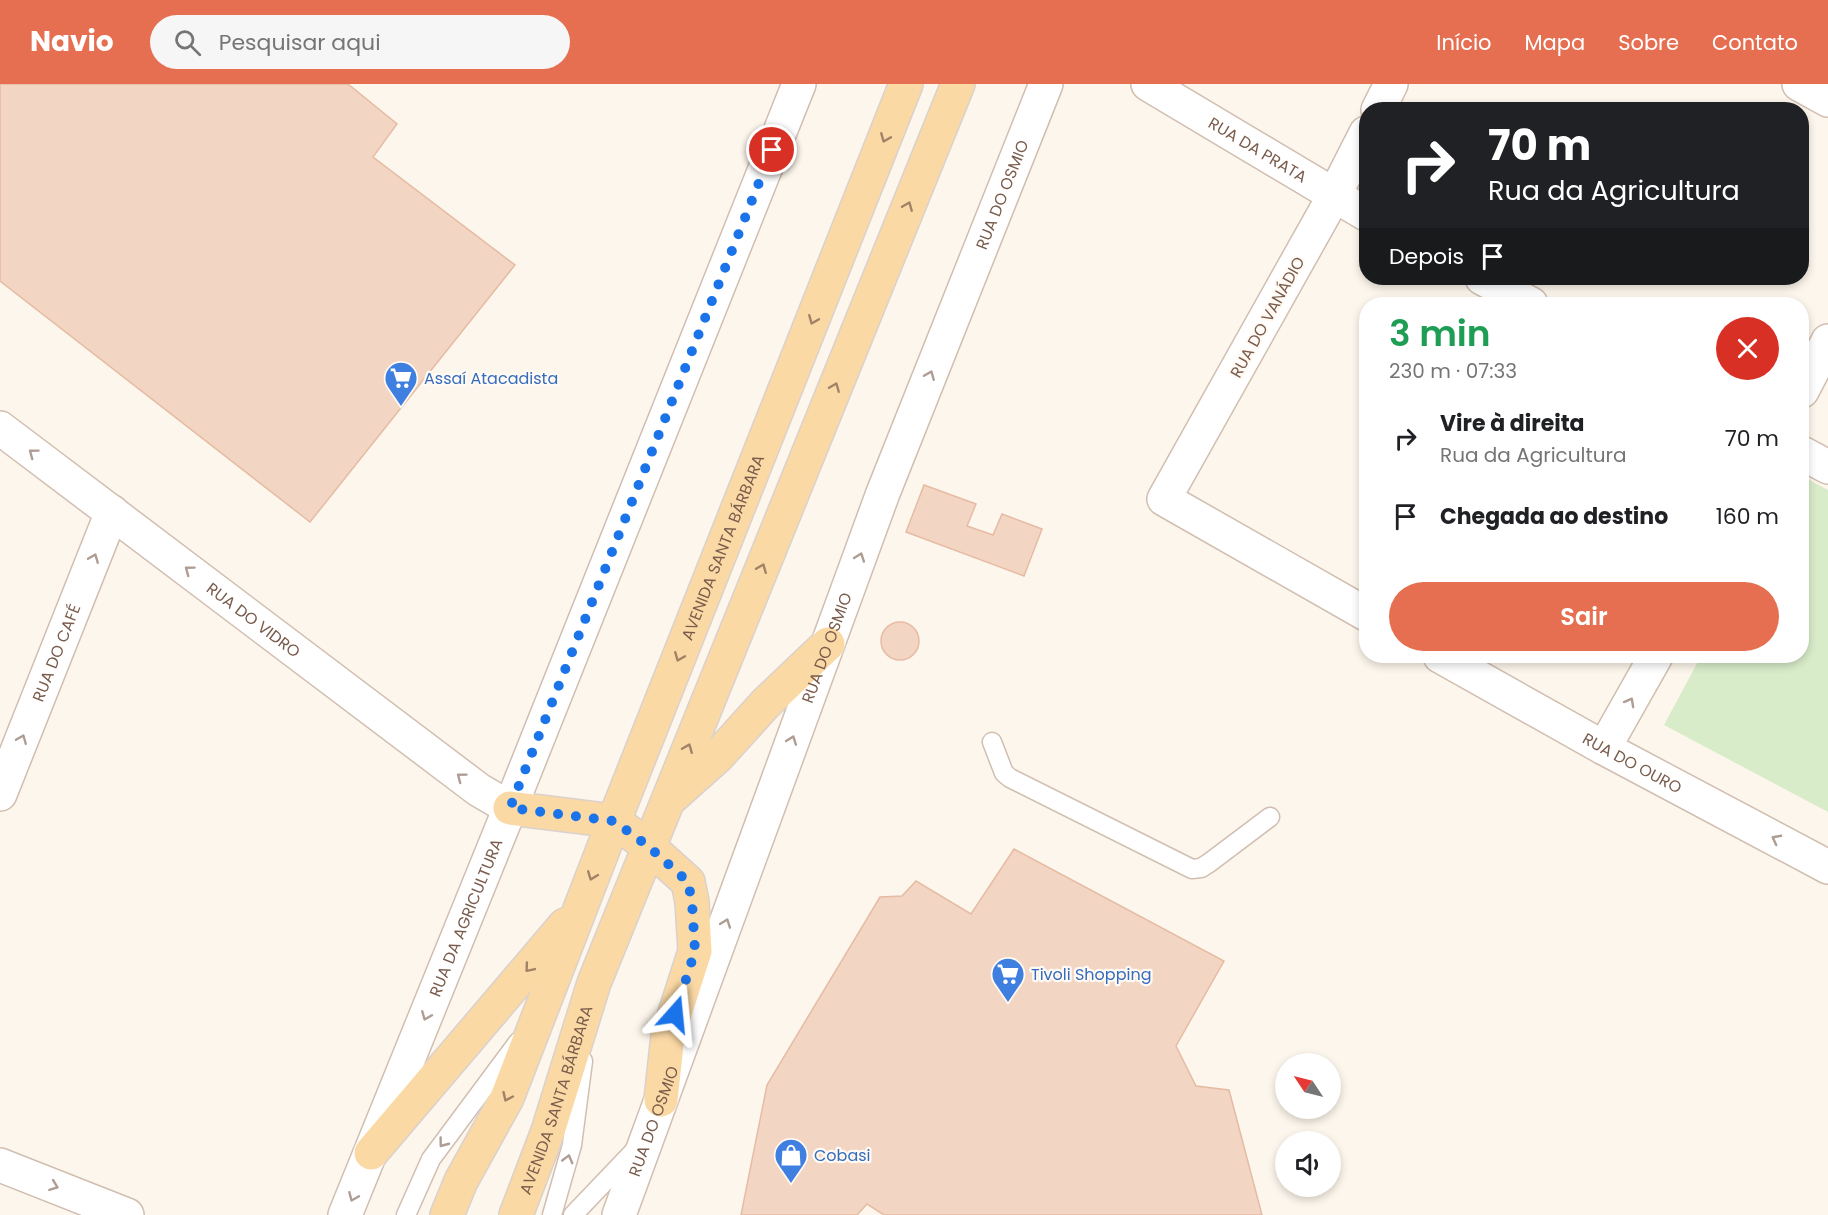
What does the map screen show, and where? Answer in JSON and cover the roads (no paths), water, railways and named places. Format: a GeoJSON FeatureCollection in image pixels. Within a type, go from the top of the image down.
{"type":"FeatureCollection","features":[{"type":"Feature","properties":{"kind":"main road","name":"AVENIDA SANTA BÁRBARA"},"geometry":{"type":"LineString","coordinates":[[447,1215],[461,1181],[507,1098],[614,821],[906,84]]}},
{"type":"Feature","properties":{"kind":"main road","name":"AVENIDA SANTA BÁRBARA"},"geometry":{"type":"LineString","coordinates":[[516,1215],[548,1131],[594,983],[958,84]]}},
{"type":"Feature","properties":{"kind":"main road"},"geometry":{"type":"LineString","coordinates":[[666,803],[718,756],[765,704],[828,644]]}},
{"type":"Feature","properties":{"kind":"main road"},"geometry":{"type":"LineString","coordinates":[[510,808],[614,821],[648,846],[688,882],[692,902],[695,951],[668,1035],[661,1100]]}},
{"type":"Feature","properties":{"kind":"main road"},"geometry":{"type":"LineString","coordinates":[[371,1154],[580,908]]}},
{"type":"Feature","properties":{"kind":"street","name":"RUA DA AGRICULTURA"},"geometry":{"type":"LineString","coordinates":[[345,1215],[510,808],[798,84]]}},
{"type":"Feature","properties":{"kind":"street","name":"RUA DO OSMIO"},"geometry":{"type":"LineString","coordinates":[[619,1215],[883,493],[1046,84]]}},
{"type":"Feature","properties":{"kind":"street","name":"RUA DA PRATA"},"geometry":{"type":"LineString","coordinates":[[1148,84],[1359,210]]}},
{"type":"Feature","properties":{"kind":"street"},"geometry":{"type":"LineString","coordinates":[[1382,102],[1391,84]]}},
{"type":"Feature","properties":{"kind":"street"},"geometry":{"type":"LineString","coordinates":[[1799,84],[1828,100]]}},
{"type":"Feature","properties":{"kind":"street","name":"RUA DO VANÁDIO"},"geometry":{"type":"LineString","coordinates":[[1359,147],[1334,196],[1164,500],[1359,610]]}},
{"type":"Feature","properties":{"kind":"street"},"geometry":{"type":"LineString","coordinates":[[1495,285],[1518,297]]}},
{"type":"Feature","properties":{"kind":"street"},"geometry":{"type":"LineString","coordinates":[[1809,378],[1828,341]]}},
{"type":"Feature","properties":{"kind":"street","name":"RUA DO VIDRO"},"geometry":{"type":"LineString","coordinates":[[0,428],[479,790],[510,808]]}},
{"type":"Feature","properties":{"kind":"street"},"geometry":{"type":"LineString","coordinates":[[1809,457],[1828,467]]}},
{"type":"Feature","properties":{"kind":"street","name":"RUA DO CAFÉ"},"geometry":{"type":"LineString","coordinates":[[0,794],[112,512]]}},
{"type":"Feature","properties":{"kind":"street","name":"RUA DO OURO"},"geometry":{"type":"LineString","coordinates":[[1452,663],[1604,748],[1828,867]]}},
{"type":"Feature","properties":{"kind":"street"},"geometry":{"type":"LineString","coordinates":[[1604,748],[1652,663]]}},
{"type":"Feature","properties":{"kind":"street"},"geometry":{"type":"LineString","coordinates":[[0,1165],[127,1215]]}},
{"type":"Feature","properties":{"kind":"lane"},"geometry":{"type":"LineString","coordinates":[[992,742],[1004,773],[1010,778],[1192,869],[1201,868],[1209,863],[1270,817]]}},
{"type":"Feature","properties":{"kind":"lane","name":"AVENIDA SANTA BÁRBARA"},"geometry":{"type":"LineString","coordinates":[[552,1215],[572,1145],[594,983]]}},
{"type":"Feature","properties":{"kind":"lane","name":"AVENIDA SANTA BÁRBARA"},"geometry":{"type":"LineString","coordinates":[[406,1215],[431,1159],[541,1012]]}},
{"type":"Feature","properties":{"kind":"lane"},"geometry":{"type":"LineString","coordinates":[[573,1215],[648,1137]]}},
{"type":"Feature","properties":{"kind":"place","name":"Assaí Atacadista"},"geometry":{"type":"Point","coordinates":[401,407]}},
{"type":"Feature","properties":{"kind":"place","name":"Tivoli Shopping"},"geometry":{"type":"Point","coordinates":[1008,1003]}},
{"type":"Feature","properties":{"kind":"place","name":"Cobasi"},"geometry":{"type":"Point","coordinates":[791,1184]}}]}
